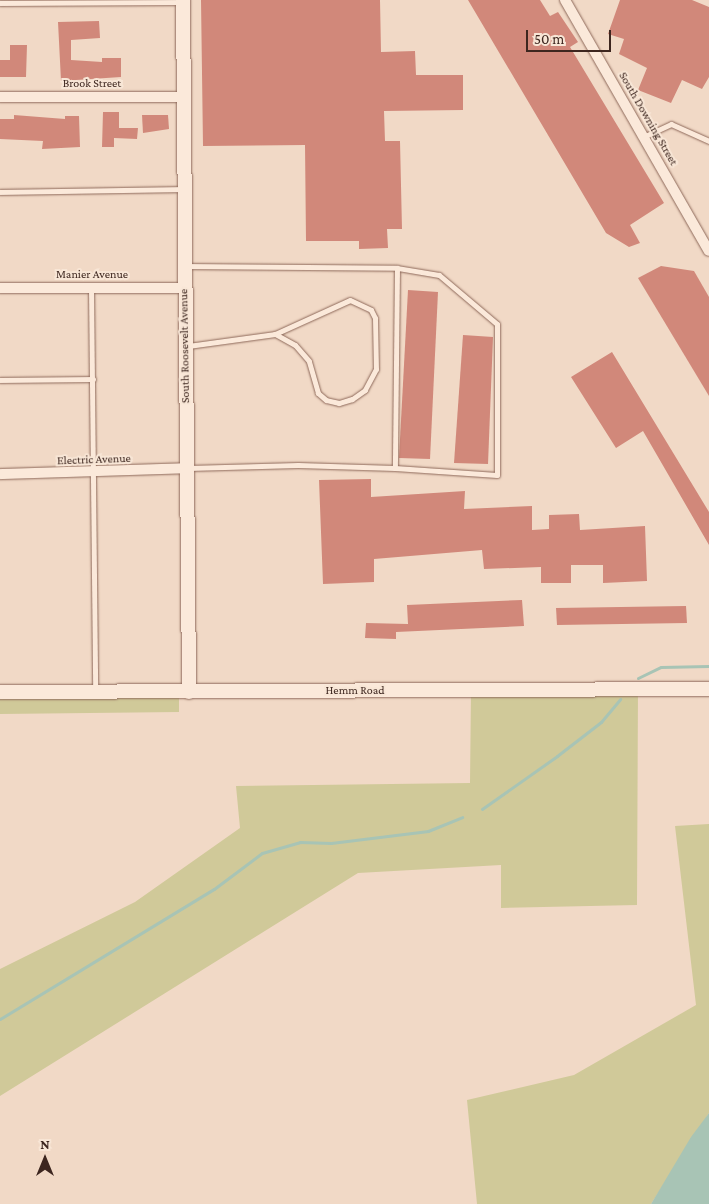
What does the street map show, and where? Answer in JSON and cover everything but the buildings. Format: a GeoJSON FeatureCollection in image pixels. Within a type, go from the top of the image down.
{"type":"FeatureCollection","features":[{"type":"Feature","properties":{"kind":"street","name":"South Downing Street"},"geometry":{"type":"LineString","coordinates":[[565,0],[709,251]]}},
{"type":"Feature","properties":{"kind":"street","name":"South Roosevelt Avenue"},"geometry":{"type":"LineString","coordinates":[[183,1],[189,692]]}},
{"type":"Feature","properties":{"kind":"street","name":"Brook Street"},"geometry":{"type":"LineString","coordinates":[[0,97],[184,96]]}},
{"type":"Feature","properties":{"kind":"street","name":"Manier Avenue"},"geometry":{"type":"LineString","coordinates":[[0,288],[184,288]]}},
{"type":"Feature","properties":{"kind":"street","name":"Electric Avenue"},"geometry":{"type":"LineString","coordinates":[[0,474],[94,474],[188,468]]}},
{"type":"Feature","properties":{"kind":"street","name":"Hemm Road"},"geometry":{"type":"LineString","coordinates":[[0,692],[709,689]]}},
{"type":"Feature","properties":{"kind":"lane"},"geometry":{"type":"LineString","coordinates":[[0,3],[183,1]]}},
{"type":"Feature","properties":{"kind":"lane"},"geometry":{"type":"LineString","coordinates":[[643,137],[671,124],[709,141]]}},
{"type":"Feature","properties":{"kind":"lane"},"geometry":{"type":"LineString","coordinates":[[0,192],[184,190]]}},
{"type":"Feature","properties":{"kind":"lane"},"geometry":{"type":"LineString","coordinates":[[184,266],[397,268],[439,276],[497,324],[497,475],[395,468],[298,465],[188,468]]}},
{"type":"Feature","properties":{"kind":"lane"},"geometry":{"type":"LineString","coordinates":[[395,468],[397,268]]}},
{"type":"Feature","properties":{"kind":"lane"},"geometry":{"type":"LineString","coordinates":[[91,288],[95,692]]}},
{"type":"Feature","properties":{"kind":"lane"},"geometry":{"type":"LineString","coordinates":[[185,346],[275,334],[336,304],[350,300],[359,302],[375,318],[376,369],[364,390],[352,399],[339,403],[326,400],[318,393],[309,360],[295,346],[275,334]]}},
{"type":"Feature","properties":{"kind":"lane"},"geometry":{"type":"LineString","coordinates":[[0,380],[93,379]]}},
{"type":"Feature","properties":{"kind":"shaded area"},"geometry":{"type":"Polygon","coordinates":[[[638,690],[637,905],[501,908],[501,865],[358,873],[0,1096],[0,969],[135,902],[240,828],[236,786],[470,783],[471,691],[638,690]]]}},
{"type":"Feature","properties":{"kind":"shaded area"},"geometry":{"type":"Polygon","coordinates":[[[0,692],[179,692],[179,712],[0,714],[0,692]]]}},
{"type":"Feature","properties":{"kind":"shaded area"},"geometry":{"type":"Polygon","coordinates":[[[709,824],[709,1113],[651,1204],[477,1204],[467,1100],[574,1075],[696,1005],[675,826],[709,824]]]}},
{"type":"Feature","properties":{"kind":"shaded area"},"geometry":{"type":"Polygon","coordinates":[[[709,1113],[709,1204],[651,1204],[691,1137],[709,1113]]]}},
{"type":"Feature","properties":{"kind":"waterway"},"geometry":{"type":"LineString","coordinates":[[638,678],[661,667],[709,666]]}},
{"type":"Feature","properties":{"kind":"waterway"},"geometry":{"type":"LineString","coordinates":[[482,809],[601,722],[620,699]]}},
{"type":"Feature","properties":{"kind":"waterway"},"geometry":{"type":"LineString","coordinates":[[0,1019],[214,889],[262,853],[300,842],[331,843],[428,831],[462,817]]}}]}
